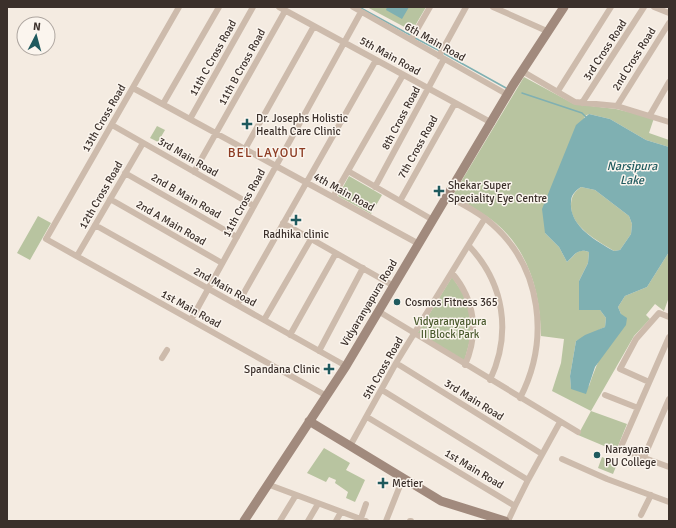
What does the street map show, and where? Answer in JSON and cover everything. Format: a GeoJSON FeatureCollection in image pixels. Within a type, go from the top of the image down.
{"type":"FeatureCollection","features":[{"type":"Feature","properties":{"kind":"main road","name":"Vidyaranyapura Road"},"geometry":{"type":"LineString","coordinates":[[244,521],[267,484],[310,422],[325,395],[346,366],[492,123],[513,85],[564,7]]}},
{"type":"Feature","properties":{"kind":"main road"},"geometry":{"type":"LineString","coordinates":[[310,422],[441,501],[505,521]]}},
{"type":"Feature","properties":{"kind":"street","name":"13th Cross Road"},"geometry":{"type":"LineString","coordinates":[[46,239],[179,7]]}},
{"type":"Feature","properties":{"kind":"street"},"geometry":{"type":"LineString","coordinates":[[164,104],[219,7]]}},
{"type":"Feature","properties":{"kind":"street","name":"11th C Cross Road"},"geometry":{"type":"LineString","coordinates":[[190,119],[253,7]]}},
{"type":"Feature","properties":{"kind":"street","name":"5th Main Road"},"geometry":{"type":"LineString","coordinates":[[278,7],[492,123]]}},
{"type":"Feature","properties":{"kind":"street","name":"6th Main Road"},"geometry":{"type":"LineString","coordinates":[[353,7],[414,36],[508,95]]}},
{"type":"Feature","properties":{"kind":"street"},"geometry":{"type":"LineString","coordinates":[[414,36],[430,7]]}},
{"type":"Feature","properties":{"kind":"street","name":"8th Cross Road"},"geometry":{"type":"LineString","coordinates":[[375,187],[428,88],[442,54],[466,7]]}},
{"type":"Feature","properties":{"kind":"street"},"geometry":{"type":"LineString","coordinates":[[558,91],[611,7]]}},
{"type":"Feature","properties":{"kind":"street","name":"3rd Cross Road"},"geometry":{"type":"LineString","coordinates":[[582,103],[644,7]]}},
{"type":"Feature","properties":{"kind":"street"},"geometry":{"type":"LineString","coordinates":[[654,7],[669,13]]}},
{"type":"Feature","properties":{"kind":"street"},"geometry":{"type":"LineString","coordinates":[[497,8],[548,32]]}},
{"type":"Feature","properties":{"kind":"street","name":"11th B Cross Road"},"geometry":{"type":"LineString","coordinates":[[194,172],[285,11]]}},
{"type":"Feature","properties":{"kind":"street","name":"11th Cross Road"},"geometry":{"type":"LineString","coordinates":[[191,320],[361,12]]}},
{"type":"Feature","properties":{"kind":"street","name":"2nd Cross Road"},"geometry":{"type":"LineString","coordinates":[[617,106],[669,23]]}},
{"type":"Feature","properties":{"kind":"street"},"geometry":{"type":"LineString","coordinates":[[245,149],[314,26]]}},
{"type":"Feature","properties":{"kind":"street"},"geometry":{"type":"LineString","coordinates":[[237,305],[305,182],[376,60]]}},
{"type":"Feature","properties":{"kind":"street"},"geometry":{"type":"LineString","coordinates":[[522,71],[575,102],[617,106],[669,122]]}},
{"type":"Feature","properties":{"kind":"street"},"geometry":{"type":"LineString","coordinates":[[333,197],[403,75]]}},
{"type":"Feature","properties":{"kind":"street"},"geometry":{"type":"LineString","coordinates":[[650,115],[669,82]]}},
{"type":"Feature","properties":{"kind":"street","name":"4th Main Road"},"geometry":{"type":"LineString","coordinates":[[133,88],[419,244]]}},
{"type":"Feature","properties":{"kind":"street","name":"7th Cross Road"},"geometry":{"type":"LineString","coordinates":[[400,201],[455,103]]}},
{"type":"Feature","properties":{"kind":"street","name":"3rd Main Road"},"geometry":{"type":"LineString","coordinates":[[112,125],[254,206]]}},
{"type":"Feature","properties":{"kind":"street","name":"12th Cross Road"},"geometry":{"type":"LineString","coordinates":[[77,256],[143,143]]}},
{"type":"Feature","properties":{"kind":"street"},"geometry":{"type":"LineString","coordinates":[[348,171],[433,220]]}},
{"type":"Feature","properties":{"kind":"street","name":"2nd B Main Road"},"geometry":{"type":"LineString","coordinates":[[125,173],[237,237]]}},
{"type":"Feature","properties":{"kind":"street"},"geometry":{"type":"LineString","coordinates":[[448,196],[485,218],[500,232],[519,256],[532,285],[537,305],[538,332],[535,359],[529,379],[520,398]]}},
{"type":"Feature","properties":{"kind":"street","name":"2nd A Main Road"},"geometry":{"type":"LineString","coordinates":[[110,199],[222,263]]}},
{"type":"Feature","properties":{"kind":"street","name":"5th Cross Road"},"geometry":{"type":"LineString","coordinates":[[350,446],[396,363],[485,218]]}},
{"type":"Feature","properties":{"kind":"street"},"geometry":{"type":"LineString","coordinates":[[283,223],[394,286]]}},
{"type":"Feature","properties":{"kind":"street","name":"2nd Main Road"},"geometry":{"type":"LineString","coordinates":[[95,225],[346,366]]}},
{"type":"Feature","properties":{"kind":"street","name":"1st Main Road"},"geometry":{"type":"LineString","coordinates":[[46,239],[325,395]]}},
{"type":"Feature","properties":{"kind":"street"},"geometry":{"type":"LineString","coordinates":[[264,320],[311,239]]}},
{"type":"Feature","properties":{"kind":"street"},"geometry":{"type":"LineString","coordinates":[[469,246],[481,260],[490,275],[498,292],[502,310],[502,346],[498,363],[490,380]]}},
{"type":"Feature","properties":{"kind":"street"},"geometry":{"type":"LineString","coordinates":[[290,335],[336,253]]}},
{"type":"Feature","properties":{"kind":"street"},"geometry":{"type":"LineString","coordinates":[[318,351],[363,268]]}},
{"type":"Feature","properties":{"kind":"street"},"geometry":{"type":"LineString","coordinates":[[452,273],[468,298],[473,320],[473,343],[465,365]]}},
{"type":"Feature","properties":{"kind":"street"},"geometry":{"type":"LineString","coordinates":[[378,311],[578,432]]}},
{"type":"Feature","properties":{"kind":"street"},"geometry":{"type":"LineString","coordinates":[[649,382],[620,369],[636,339],[659,313],[669,318]]}},
{"type":"Feature","properties":{"kind":"street"},"geometry":{"type":"LineString","coordinates":[[669,337],[620,449],[669,467]]}},
{"type":"Feature","properties":{"kind":"street"},"geometry":{"type":"LineString","coordinates":[[162,358],[167,350]]}},
{"type":"Feature","properties":{"kind":"street","name":"3rd Main Road"},"geometry":{"type":"LineString","coordinates":[[396,363],[542,454]]}},
{"type":"Feature","properties":{"kind":"street"},"geometry":{"type":"LineString","coordinates":[[382,390],[528,480]]}},
{"type":"Feature","properties":{"kind":"street"},"geometry":{"type":"LineString","coordinates":[[605,394],[638,408]]}},
{"type":"Feature","properties":{"kind":"street"},"geometry":{"type":"LineString","coordinates":[[644,457],[669,399]]}},
{"type":"Feature","properties":{"kind":"street","name":"1st Main Road"},"geometry":{"type":"LineString","coordinates":[[367,417],[515,506]]}},
{"type":"Feature","properties":{"kind":"street"},"geometry":{"type":"LineString","coordinates":[[505,521],[515,506],[560,422]]}},
{"type":"Feature","properties":{"kind":"street"},"geometry":{"type":"LineString","coordinates":[[562,459],[607,479],[669,502]]}},
{"type":"Feature","properties":{"kind":"street"},"geometry":{"type":"LineString","coordinates":[[386,521],[403,478]]}},
{"type":"Feature","properties":{"kind":"street"},"geometry":{"type":"LineString","coordinates":[[267,484],[362,520],[366,504]]}},
{"type":"Feature","properties":{"kind":"street"},"geometry":{"type":"LineString","coordinates":[[280,521],[296,495]]}},
{"type":"Feature","properties":{"kind":"street"},"geometry":{"type":"LineString","coordinates":[[641,515],[651,495]]}},
{"type":"Feature","properties":{"kind":"street"},"geometry":{"type":"LineString","coordinates":[[308,521],[318,504]]}},
{"type":"Feature","properties":{"kind":"street"},"geometry":{"type":"LineString","coordinates":[[336,521],[341,512]]}},
{"type":"Feature","properties":{"kind":"green space"},"geometry":{"type":"Polygon","coordinates":[[[367,7],[426,7],[412,31],[367,7]]]}},
{"type":"Feature","properties":{"kind":"green space"},"geometry":{"type":"Polygon","coordinates":[[[524,77],[574,104],[616,109],[654,118],[649,133],[669,140],[669,147],[646,140],[610,119],[589,114],[585,116],[545,233],[559,247],[567,262],[576,253],[581,251],[589,252],[588,263],[579,281],[579,309],[600,310],[606,318],[605,327],[576,341],[570,376],[571,388],[589,386],[621,314],[618,307],[625,296],[647,287],[669,252],[669,297],[664,311],[655,304],[646,315],[650,319],[634,336],[591,411],[552,391],[561,363],[564,339],[541,336],[539,309],[534,282],[524,258],[517,246],[496,223],[453,195],[524,77]]]}},
{"type":"Feature","properties":{"kind":"green space"},"geometry":{"type":"Polygon","coordinates":[[[157,126],[165,130],[158,142],[150,138],[157,126]]]}},
{"type":"Feature","properties":{"kind":"green space"},"geometry":{"type":"Polygon","coordinates":[[[349,176],[382,195],[371,214],[338,196],[349,176]]]}},
{"type":"Feature","properties":{"kind":"green space"},"geometry":{"type":"Polygon","coordinates":[[[581,187],[595,190],[629,216],[632,224],[631,234],[620,250],[614,251],[586,233],[575,220],[572,214],[572,197],[581,187]]]}},
{"type":"Feature","properties":{"kind":"green space"},"geometry":{"type":"Polygon","coordinates":[[[38,216],[51,223],[30,260],[17,253],[38,216]]]}},
{"type":"Feature","properties":{"kind":"green space","name":"Vidyaranyapura II Block Park"},"geometry":{"type":"Polygon","coordinates":[[[452,277],[467,299],[472,333],[464,362],[417,334],[452,277]]]}},
{"type":"Feature","properties":{"kind":"green space"},"geometry":{"type":"Polygon","coordinates":[[[591,411],[627,424],[616,451],[578,435],[591,411]]]}},
{"type":"Feature","properties":{"kind":"green space"},"geometry":{"type":"Polygon","coordinates":[[[324,448],[350,463],[346,470],[365,480],[355,502],[346,498],[348,492],[335,483],[336,480],[329,477],[326,482],[307,473],[324,448]]]}},
{"type":"Feature","properties":{"kind":"green space"},"geometry":{"type":"Polygon","coordinates":[[[602,457],[617,464],[613,474],[598,468],[602,457]]]}},
{"type":"Feature","properties":{"kind":"water"},"geometry":{"type":"Polygon","coordinates":[[[387,7],[409,7],[402,19],[386,10],[387,7]]]}},
{"type":"Feature","properties":{"kind":"water","name":"Narsipura Lake"},"geometry":{"type":"Polygon","coordinates":[[[589,114],[610,119],[646,140],[669,147],[669,252],[647,287],[625,296],[618,307],[621,314],[627,318],[626,325],[595,367],[586,394],[571,389],[570,376],[576,341],[585,335],[605,327],[606,318],[600,310],[579,310],[579,281],[588,263],[589,252],[579,252],[567,262],[559,247],[545,233],[542,209],[576,125],[589,114]],[[581,187],[574,193],[571,202],[574,218],[585,232],[599,242],[614,251],[620,250],[631,234],[632,224],[629,216],[595,190],[581,187]]]}},
{"type":"Feature","properties":{"kind":"waterway"},"geometry":{"type":"LineString","coordinates":[[359,7],[412,36]]}},
{"type":"Feature","properties":{"kind":"waterway"},"geometry":{"type":"LineString","coordinates":[[415,38],[440,51]]}},
{"type":"Feature","properties":{"kind":"waterway"},"geometry":{"type":"LineString","coordinates":[[443,53],[506,88]]}},
{"type":"Feature","properties":{"kind":"waterway"},"geometry":{"type":"LineString","coordinates":[[522,93],[582,113],[586,117]]}},
{"type":"Feature","properties":{"kind":"place","name":"Dr. Josephs Holistic Health Care Clinic"},"geometry":{"type":"Point","coordinates":[247,124]}},
{"type":"Feature","properties":{"kind":"place","name":"Shekar Super Speciality Eye Centre"},"geometry":{"type":"Point","coordinates":[439,191]}},
{"type":"Feature","properties":{"kind":"place","name":"Radhika clinic"},"geometry":{"type":"Point","coordinates":[296,220]}},
{"type":"Feature","properties":{"kind":"place","name":"Cosmos Fitness 365"},"geometry":{"type":"Point","coordinates":[397,302]}},
{"type":"Feature","properties":{"kind":"place","name":"Spandana Clinic"},"geometry":{"type":"Point","coordinates":[329,369]}},
{"type":"Feature","properties":{"kind":"place","name":"Narayana PU College"},"geometry":{"type":"Point","coordinates":[597,455]}},
{"type":"Feature","properties":{"kind":"place","name":"Metier"},"geometry":{"type":"Point","coordinates":[383,483]}},
{"type":"Feature","properties":{"kind":"district","name":"BEL LAYOUT"},"geometry":{"type":"Point","coordinates":[267,153]}}]}
